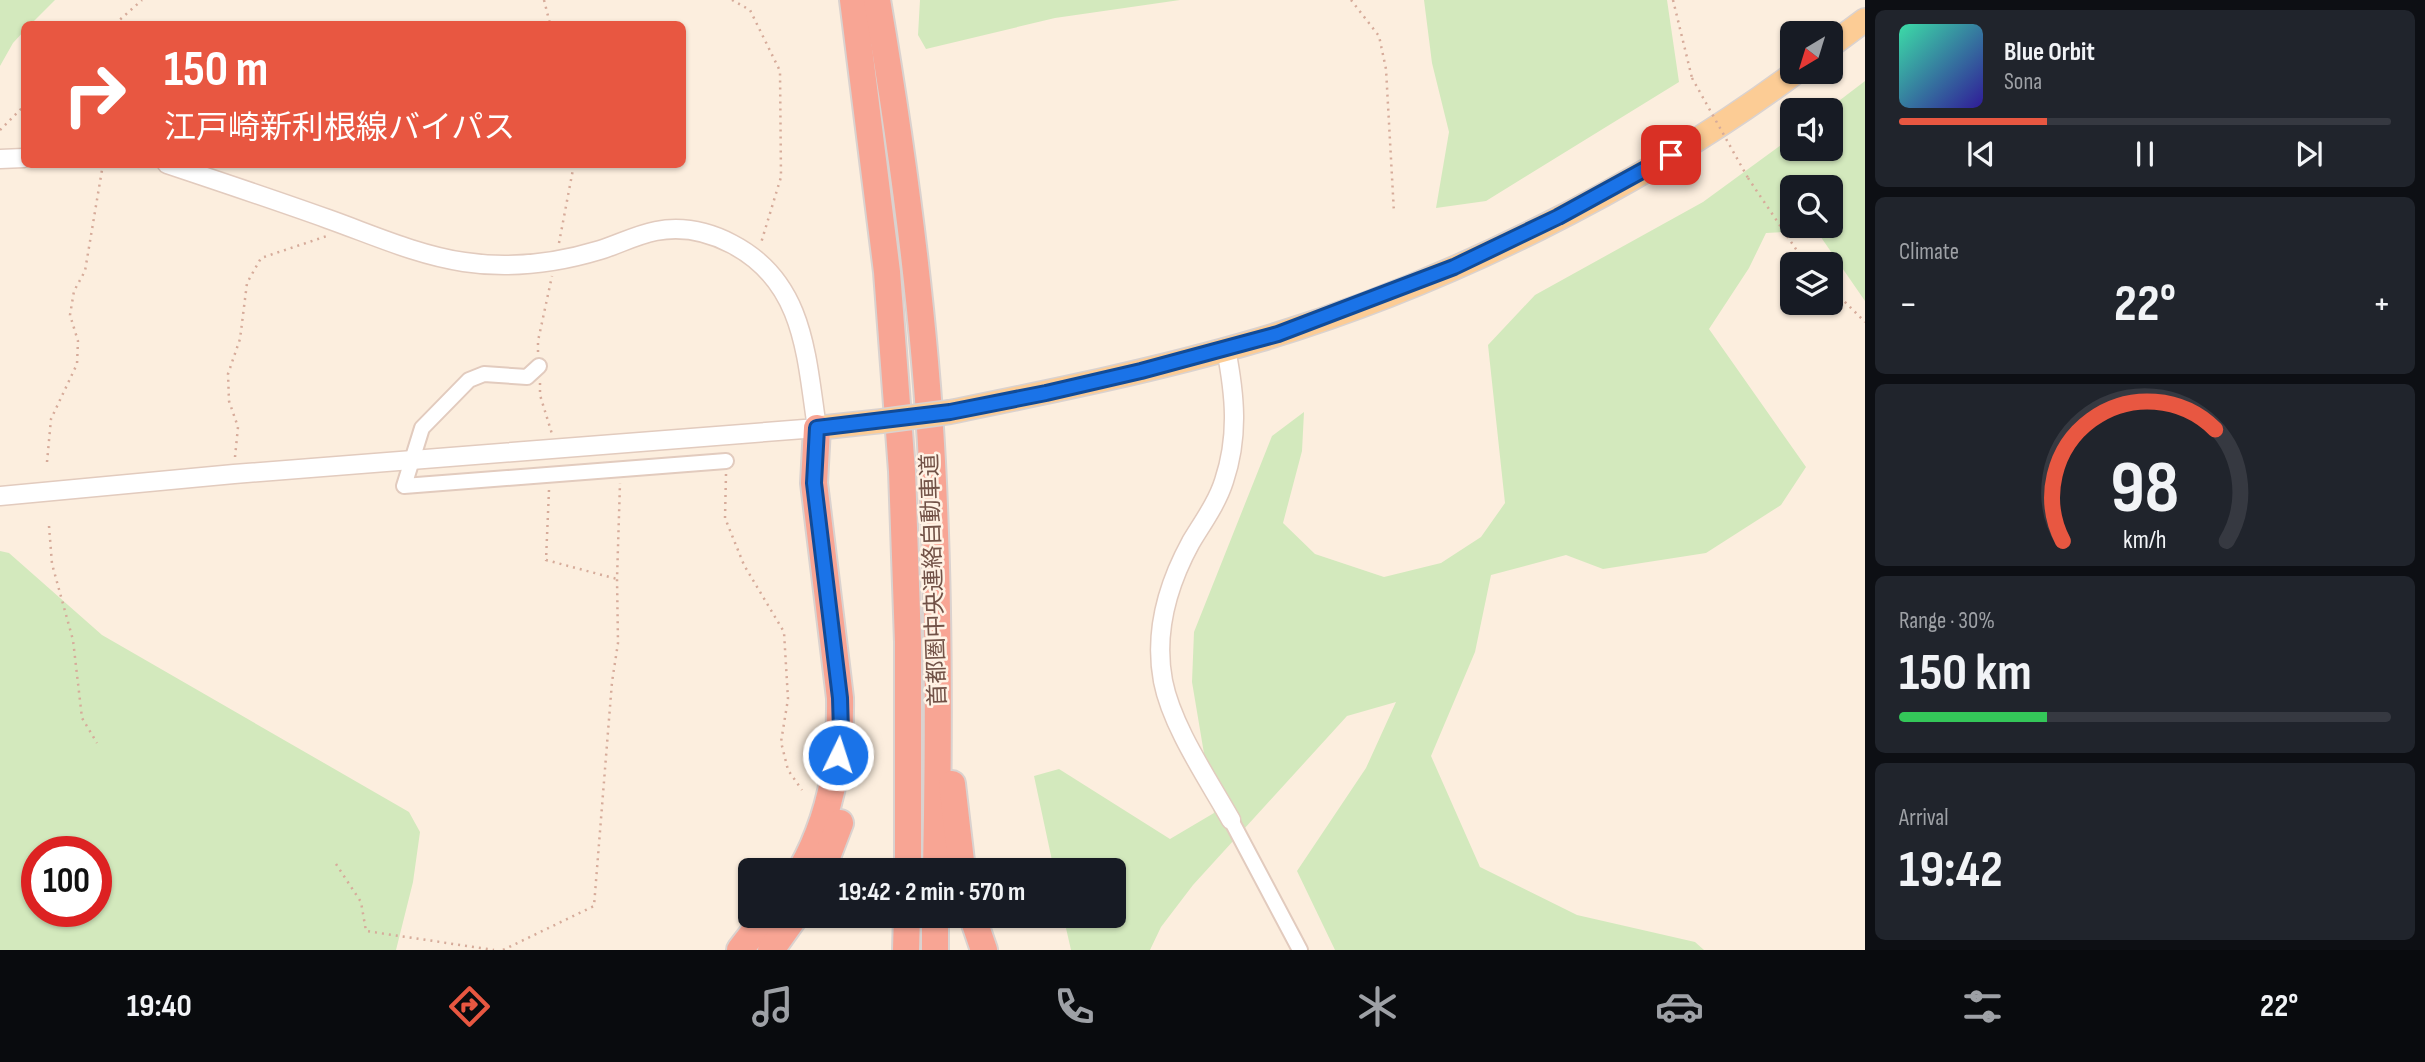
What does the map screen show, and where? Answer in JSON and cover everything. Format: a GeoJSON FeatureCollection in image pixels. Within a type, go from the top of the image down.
{"type":"FeatureCollection","features":[{"type":"Feature","properties":{"kind":"highway","name":"首都圏中央連絡自動車道"},"geometry":{"type":"LineString","coordinates":[[853,0],[887,272],[902,471],[908,642],[908,858]]}},
{"type":"Feature","properties":{"kind":"highway","name":"首都圏中央連絡自動車道"},"geometry":{"type":"LineString","coordinates":[[877,0],[896,109],[917,279],[932,461],[939,654],[936,858]]}},
{"type":"Feature","properties":{"kind":"highway"},"geometry":{"type":"LineString","coordinates":[[817,428],[813,470],[845,759],[838,799],[837,834],[827,858]]}},
{"type":"Feature","properties":{"kind":"highway"},"geometry":{"type":"LineString","coordinates":[[939,654],[961,858]]}},
{"type":"Feature","properties":{"kind":"highway"},"geometry":{"type":"LineString","coordinates":[[806,858],[823,821],[838,799]]}},
{"type":"Feature","properties":{"kind":"highway"},"geometry":{"type":"LineString","coordinates":[[740,950],[757,928]]}},
{"type":"Feature","properties":{"kind":"highway"},"geometry":{"type":"LineString","coordinates":[[771,950],[787,928]]}},
{"type":"Feature","properties":{"kind":"highway"},"geometry":{"type":"LineString","coordinates":[[906,950],[907,928]]}},
{"type":"Feature","properties":{"kind":"highway"},"geometry":{"type":"LineString","coordinates":[[935,928],[935,950]]}},
{"type":"Feature","properties":{"kind":"highway"},"geometry":{"type":"LineString","coordinates":[[976,928],[984,950]]}},
{"type":"Feature","properties":{"kind":"main road"},"geometry":{"type":"LineString","coordinates":[[1843,36],[1865,20]]}},
{"type":"Feature","properties":{"kind":"main road"},"geometry":{"type":"LineString","coordinates":[[817,428],[950,412],[1141,371],[1295,328],[1454,267],[1518,237],[1671,155],[1780,83]]}},
{"type":"Feature","properties":{"kind":"street"},"geometry":{"type":"LineString","coordinates":[[0,159],[21,158]]}},
{"type":"Feature","properties":{"kind":"street"},"geometry":{"type":"LineString","coordinates":[[0,496],[234,474],[817,428],[803,336],[798,318],[782,287],[756,260],[738,247],[710,234],[684,230],[658,231],[601,250],[556,261],[491,265],[463,262],[420,253],[255,192],[180,168]]}},
{"type":"Feature","properties":{"kind":"street"},"geometry":{"type":"LineString","coordinates":[[1226,349],[1233,382],[1236,418],[1230,461],[1217,499],[1189,545],[1169,592],[1164,608],[1160,657],[1164,683],[1184,736],[1300,950]]}},
{"type":"Feature","properties":{"kind":"street"},"geometry":{"type":"LineString","coordinates":[[539,366],[527,377],[484,374],[469,380],[422,428],[404,486],[726,461]]}},
{"type":"Feature","properties":{"kind":"path"},"geometry":{"type":"LineString","coordinates":[[118,21],[142,0]]}},
{"type":"Feature","properties":{"kind":"path"},"geometry":{"type":"LineString","coordinates":[[544,0],[549,21]]}},
{"type":"Feature","properties":{"kind":"path"},"geometry":{"type":"LineString","coordinates":[[732,0],[750,10],[780,71],[781,177],[756,260]]}},
{"type":"Feature","properties":{"kind":"path"},"geometry":{"type":"LineString","coordinates":[[1351,0],[1379,36],[1386,69],[1394,213]]}},
{"type":"Feature","properties":{"kind":"path"},"geometry":{"type":"LineString","coordinates":[[1673,0],[1692,78],[1748,178],[1798,252]]}},
{"type":"Feature","properties":{"kind":"path"},"geometry":{"type":"LineString","coordinates":[[0,130],[21,109]]}},
{"type":"Feature","properties":{"kind":"path"},"geometry":{"type":"LineString","coordinates":[[47,462],[51,419],[76,364],[78,341],[70,315],[74,291],[85,271],[102,168]]}},
{"type":"Feature","properties":{"kind":"path"},"geometry":{"type":"LineString","coordinates":[[552,449],[552,431],[540,396],[538,341],[573,168]]}},
{"type":"Feature","properties":{"kind":"path"},"geometry":{"type":"LineString","coordinates":[[234,474],[238,426],[229,401],[228,374],[240,339],[247,283],[261,258],[324,238],[340,223]]}},
{"type":"Feature","properties":{"kind":"path"},"geometry":{"type":"LineString","coordinates":[[1843,300],[1865,322]]}},
{"type":"Feature","properties":{"kind":"path"},"geometry":{"type":"LineString","coordinates":[[726,461],[725,518],[744,565],[784,632],[788,699],[780,743],[788,770],[802,790]]}},
{"type":"Feature","properties":{"kind":"path"},"geometry":{"type":"LineString","coordinates":[[503,950],[594,906],[611,696],[618,643],[617,579],[621,470]]}},
{"type":"Feature","properties":{"kind":"path"},"geometry":{"type":"LineString","coordinates":[[550,476],[546,560],[617,579]]}},
{"type":"Feature","properties":{"kind":"path"},"geometry":{"type":"LineString","coordinates":[[49,526],[52,564],[73,640],[82,719],[97,743]]}},
{"type":"Feature","properties":{"kind":"path"},"geometry":{"type":"LineString","coordinates":[[336,864],[361,902],[366,931],[494,950]]}},
{"type":"Feature","properties":{"kind":"green space"},"geometry":{"type":"Polygon","coordinates":[[[0,0],[55,0],[34,21],[21,21],[21,34],[0,66],[0,0]]]}},
{"type":"Feature","properties":{"kind":"green space"},"geometry":{"type":"Polygon","coordinates":[[[920,0],[1180,0],[1055,18],[926,49],[918,35],[920,0]]]}},
{"type":"Feature","properties":{"kind":"green space"},"geometry":{"type":"Polygon","coordinates":[[[1424,0],[1667,0],[1679,82],[1486,201],[1436,208],[1449,132],[1432,63],[1424,0]]]}},
{"type":"Feature","properties":{"kind":"green space"},"geometry":{"type":"Polygon","coordinates":[[[1865,81],[1865,301],[1843,269],[1843,252],[1831,252],[1822,238],[1843,238],[1843,175],[1780,175],[1780,232],[1766,233],[1749,268],[1709,329],[1806,467],[1781,505],[1706,553],[1603,569],[1566,555],[1491,575],[1475,652],[1431,756],[1480,867],[1577,915],[1695,942],[1704,950],[1335,950],[1297,871],[1366,768],[1396,702],[1347,716],[1193,885],[1161,927],[1150,950],[1071,950],[1066,928],[1126,928],[1126,858],[1051,858],[1034,776],[1059,769],[1170,839],[1214,813],[1192,682],[1194,632],[1272,436],[1304,412],[1302,451],[1283,523],[1315,554],[1384,577],[1441,563],[1481,537],[1505,503],[1488,345],[1535,295],[1703,202],[1780,146],[1780,161],[1843,161],[1843,98],[1865,81]]]}},
{"type":"Feature","properties":{"kind":"green space"},"geometry":{"type":"Polygon","coordinates":[[[0,551],[9,553],[102,635],[409,812],[420,832],[413,882],[396,950],[0,950],[0,551]]]}},
{"type":"Feature","properties":{"kind":"route"},"geometry":{"type":"LineString","coordinates":[[838,755],[841,732],[840,698],[813,470],[817,428],[950,412],[1046,393],[1278,334],[1454,267],[1558,217],[1671,155]]}}]}
